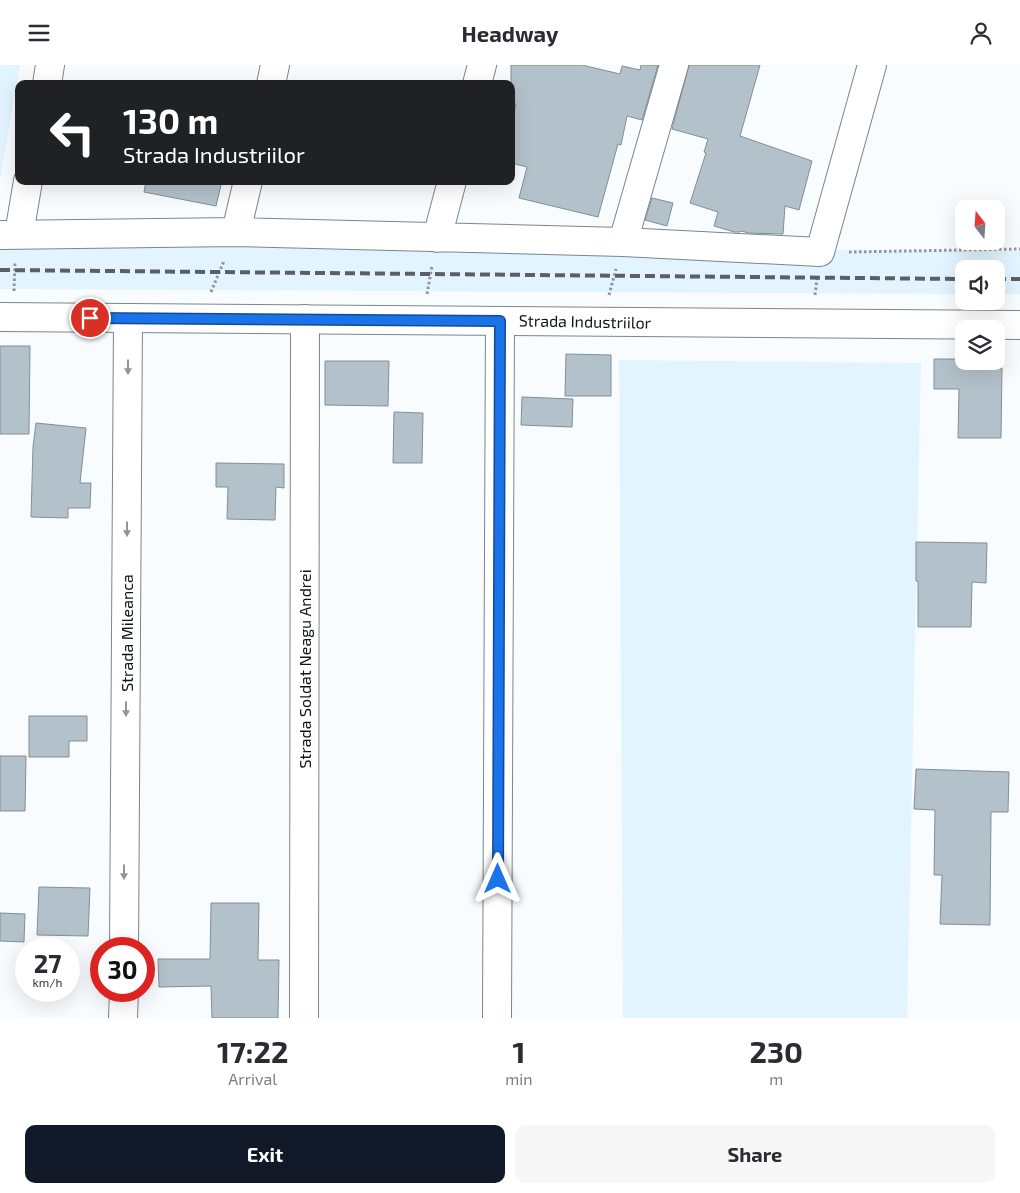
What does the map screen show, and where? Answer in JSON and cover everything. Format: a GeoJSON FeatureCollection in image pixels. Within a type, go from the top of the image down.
{"type":"FeatureCollection","features":[{"type":"Feature","properties":{"kind":"street"},"geometry":{"type":"LineString","coordinates":[[48,80],[50,65]]}},
{"type":"Feature","properties":{"kind":"street"},"geometry":{"type":"LineString","coordinates":[[271,80],[275,65]]}},
{"type":"Feature","properties":{"kind":"street"},"geometry":{"type":"LineString","coordinates":[[478,80],[482,65]]}},
{"type":"Feature","properties":{"kind":"street"},"geometry":{"type":"LineString","coordinates":[[623,242],[674,65]]}},
{"type":"Feature","properties":{"kind":"street"},"geometry":{"type":"LineString","coordinates":[[27,185],[9,235],[236,232],[623,242],[820,252],[872,65]]}},
{"type":"Feature","properties":{"kind":"street"},"geometry":{"type":"LineString","coordinates":[[236,232],[247,185]]}},
{"type":"Feature","properties":{"kind":"street"},"geometry":{"type":"LineString","coordinates":[[437,238],[451,185]]}},
{"type":"Feature","properties":{"kind":"street","name":"Strada Industriilor"},"geometry":{"type":"LineString","coordinates":[[6,317],[1020,325]]}},
{"type":"Feature","properties":{"kind":"street","name":"Strada Mileanca"},"geometry":{"type":"LineString","coordinates":[[124,937],[128,318]]}},
{"type":"Feature","properties":{"kind":"street","name":"Strada Soldat Neagu Andrei"},"geometry":{"type":"LineString","coordinates":[[304,1018],[305,319]]}},
{"type":"Feature","properties":{"kind":"street"},"geometry":{"type":"LineString","coordinates":[[497,1018],[500,321]]}},
{"type":"Feature","properties":{"kind":"street"},"geometry":{"type":"LineString","coordinates":[[123,1018],[124,1002]]}},
{"type":"Feature","properties":{"kind":"path"},"geometry":{"type":"LineString","coordinates":[[200,318],[236,232]]}},
{"type":"Feature","properties":{"kind":"path"},"geometry":{"type":"LineString","coordinates":[[6,317],[15,270],[9,235]]}},
{"type":"Feature","properties":{"kind":"path"},"geometry":{"type":"LineString","coordinates":[[422,320],[437,238]]}},
{"type":"Feature","properties":{"kind":"path"},"geometry":{"type":"LineString","coordinates":[[603,322],[623,242]]}},
{"type":"Feature","properties":{"kind":"path"},"geometry":{"type":"LineString","coordinates":[[812,323],[820,252],[1020,249]]}},
{"type":"Feature","properties":{"kind":"shaded area"},"geometry":{"type":"Polygon","coordinates":[[[0,65],[20,65],[17,80],[15,80],[15,94],[0,180],[0,65]]]}},
{"type":"Feature","properties":{"kind":"shaded area"},"geometry":{"type":"Polygon","coordinates":[[[0,246],[1020,251],[1020,294],[1005,294],[1005,260],[955,260],[955,294],[0,289],[0,246]]]}},
{"type":"Feature","properties":{"kind":"shaded area"},"geometry":{"type":"Polygon","coordinates":[[[619,360],[921,363],[907,1018],[623,1018],[619,360]]]}},
{"type":"Feature","properties":{"kind":"building"},"geometry":{"type":"Polygon","coordinates":[[[511,65],[582,65],[620,74],[622,66],[640,70],[641,65],[658,65],[642,120],[627,116],[621,145],[618,144],[598,217],[519,198],[527,167],[515,164],[515,80],[511,80],[511,65]]]}},
{"type":"Feature","properties":{"kind":"building"},"geometry":{"type":"Polygon","coordinates":[[[689,65],[760,65],[740,136],[812,161],[799,210],[785,206],[783,234],[734,232],[714,226],[718,212],[690,203],[706,153],[704,152],[708,139],[672,129],[689,65]]]}},
{"type":"Feature","properties":{"kind":"building"},"geometry":{"type":"Polygon","coordinates":[[[145,185],[221,185],[216,206],[144,192],[145,185]]]}},
{"type":"Feature","properties":{"kind":"building"},"geometry":{"type":"Polygon","coordinates":[[[652,198],[673,203],[667,226],[645,220],[652,198]]]}},
{"type":"Feature","properties":{"kind":"building"},"geometry":{"type":"Polygon","coordinates":[[[0,346],[30,346],[29,434],[0,434],[0,346]]]}},
{"type":"Feature","properties":{"kind":"building"},"geometry":{"type":"Polygon","coordinates":[[[566,354],[611,355],[611,396],[565,396],[566,354]]]}},
{"type":"Feature","properties":{"kind":"building"},"geometry":{"type":"Polygon","coordinates":[[[934,359],[955,359],[955,370],[1002,370],[1001,438],[958,438],[959,389],[934,389],[934,359]]]}},
{"type":"Feature","properties":{"kind":"building"},"geometry":{"type":"Polygon","coordinates":[[[325,361],[389,361],[388,406],[325,405],[325,361]]]}},
{"type":"Feature","properties":{"kind":"building"},"geometry":{"type":"Polygon","coordinates":[[[522,397],[573,399],[572,427],[521,425],[522,397]]]}},
{"type":"Feature","properties":{"kind":"building"},"geometry":{"type":"Polygon","coordinates":[[[394,412],[423,413],[422,463],[393,463],[394,412]]]}},
{"type":"Feature","properties":{"kind":"building"},"geometry":{"type":"Polygon","coordinates":[[[36,423],[86,428],[80,483],[91,483],[90,508],[68,508],[68,518],[31,517],[33,447],[36,423]]]}},
{"type":"Feature","properties":{"kind":"building"},"geometry":{"type":"Polygon","coordinates":[[[216,463],[284,464],[284,488],[276,487],[275,520],[227,519],[228,487],[216,487],[216,463]]]}},
{"type":"Feature","properties":{"kind":"building"},"geometry":{"type":"Polygon","coordinates":[[[916,542],[987,543],[986,583],[972,582],[971,627],[918,627],[916,542]]]}},
{"type":"Feature","properties":{"kind":"building"},"geometry":{"type":"Polygon","coordinates":[[[29,716],[87,716],[87,741],[69,741],[69,757],[29,757],[29,716]]]}},
{"type":"Feature","properties":{"kind":"building"},"geometry":{"type":"Polygon","coordinates":[[[0,756],[26,756],[25,811],[0,811],[0,756]]]}},
{"type":"Feature","properties":{"kind":"building"},"geometry":{"type":"Polygon","coordinates":[[[916,769],[1009,772],[1008,812],[991,812],[990,925],[940,924],[942,875],[934,875],[935,810],[914,809],[916,769]]]}},
{"type":"Feature","properties":{"kind":"building"},"geometry":{"type":"Polygon","coordinates":[[[39,887],[90,888],[88,936],[37,935],[39,887]]]}},
{"type":"Feature","properties":{"kind":"building"},"geometry":{"type":"Polygon","coordinates":[[[211,903],[259,903],[258,960],[279,960],[278,1018],[212,1018],[211,986],[159,987],[158,959],[210,959],[211,903]]]}},
{"type":"Feature","properties":{"kind":"building"},"geometry":{"type":"Polygon","coordinates":[[[0,913],[25,914],[24,937],[15,937],[15,942],[0,941],[0,913]]]}},
{"type":"Feature","properties":{"kind":"railway"},"geometry":{"type":"LineString","coordinates":[[0,270],[955,279]]}},
{"type":"Feature","properties":{"kind":"railway"},"geometry":{"type":"LineString","coordinates":[[1005,279],[1020,279]]}},
{"type":"Feature","properties":{"kind":"route"},"geometry":{"type":"LineString","coordinates":[[90,318],[500,321],[498,879]]}}]}
